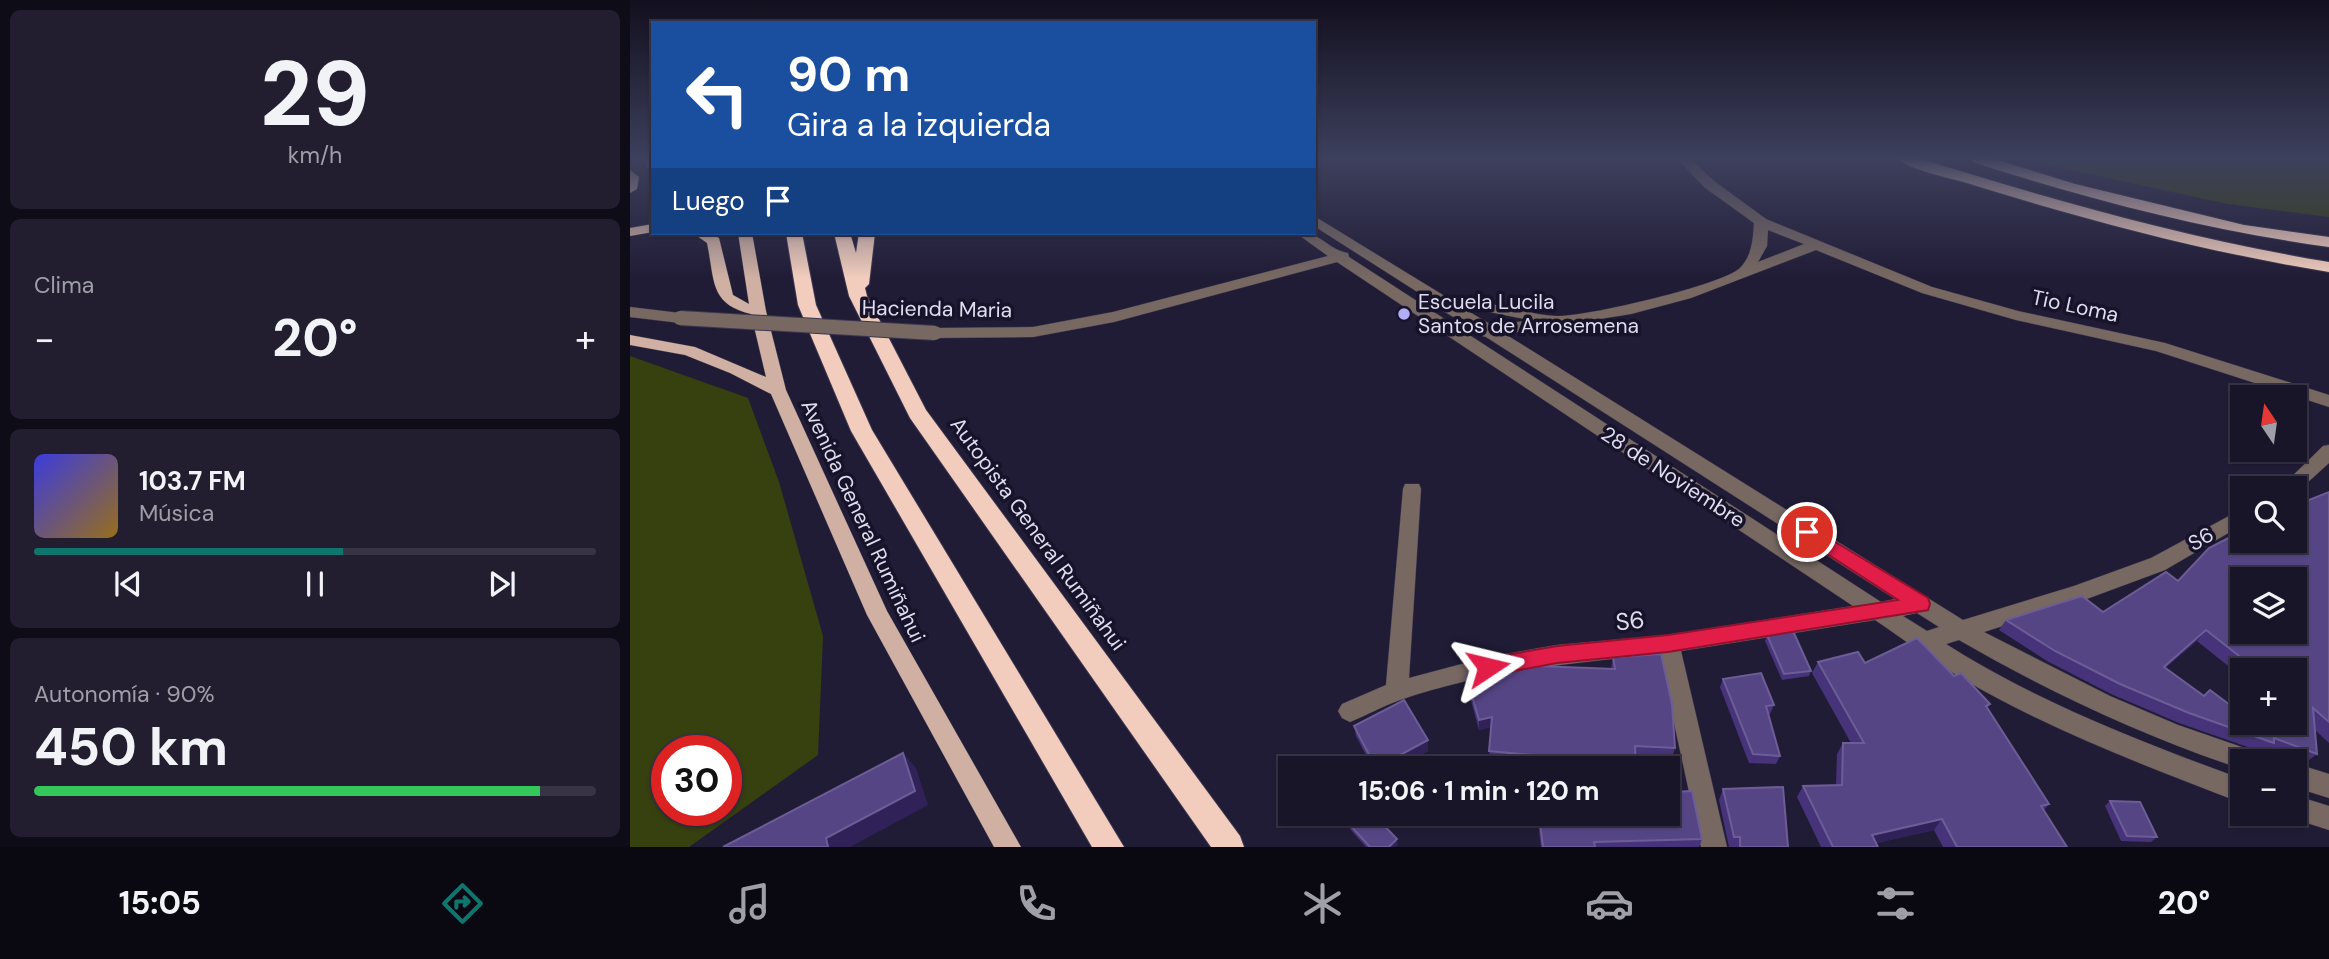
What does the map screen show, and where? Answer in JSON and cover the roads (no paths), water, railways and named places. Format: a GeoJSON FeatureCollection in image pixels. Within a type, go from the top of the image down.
{"type":"FeatureCollection","features":[{"type":"Feature","properties":{"kind":"highway"},"geometry":{"type":"LineString","coordinates":[[2031,199],[2064,209],[2270,258],[2329,267]]}},
{"type":"Feature","properties":{"kind":"highway"},"geometry":{"type":"LineString","coordinates":[[2114,199],[2244,230],[2329,242]]}},
{"type":"Feature","properties":{"kind":"highway"},"geometry":{"type":"LineString","coordinates":[[794,235],[807,305],[862,431],[1109,847]]}},
{"type":"Feature","properties":{"kind":"highway","name":"Autopista General Rumiñahui"},"geometry":{"type":"LineString","coordinates":[[843,235],[858,296],[917,413],[1229,847]]}},
{"type":"Feature","properties":{"kind":"highway"},"geometry":{"type":"LineString","coordinates":[[858,296],[867,235]]}},
{"type":"Feature","properties":{"kind":"main road"},"geometry":{"type":"LineString","coordinates":[[630,232],[651,228]]}},
{"type":"Feature","properties":{"kind":"main road"},"geometry":{"type":"LineString","coordinates":[[704,235],[714,241],[726,297],[737,306],[758,311]]}},
{"type":"Feature","properties":{"kind":"main road","name":"Avenida General Rumiñahui"},"geometry":{"type":"LineString","coordinates":[[745,235],[758,311],[778,390],[878,615],[1008,847]]}},
{"type":"Feature","properties":{"kind":"main road"},"geometry":{"type":"LineString","coordinates":[[630,340],[689,351],[736,369],[778,390]]}},
{"type":"Feature","properties":{"kind":"street"},"geometry":{"type":"LineString","coordinates":[[1729,199],[1761,222],[1815,245]]}},
{"type":"Feature","properties":{"kind":"street"},"geometry":{"type":"LineString","coordinates":[[1316,221],[1360,252],[2015,662],[2154,726],[2230,753]]}},
{"type":"Feature","properties":{"kind":"street"},"geometry":{"type":"LineString","coordinates":[[1747,269],[1760,246],[1761,222]]}},
{"type":"Feature","properties":{"kind":"street","name":"28 de Noviembre"},"geometry":{"type":"LineString","coordinates":[[1306,235],[1971,672],[2051,714],[2162,762],[2230,787]]}},
{"type":"Feature","properties":{"kind":"street"},"geometry":{"type":"LineString","coordinates":[[1457,336],[1631,309],[1686,295],[1747,269],[1815,245]]}},
{"type":"Feature","properties":{"kind":"street","name":"Tio Loma"},"geometry":{"type":"LineString","coordinates":[[1815,245],[1927,290],[2016,315],[2159,347],[2329,401]]}},
{"type":"Feature","properties":{"kind":"street","name":"Hacienda Maria"},"geometry":{"type":"LineString","coordinates":[[630,312],[680,318],[935,333],[1033,332],[1114,317],[1360,252]]}},
{"type":"Feature","properties":{"kind":"street"},"geometry":{"type":"LineString","coordinates":[[1430,315],[1451,307],[1479,305],[1558,321]]}},
{"type":"Feature","properties":{"kind":"street"},"geometry":{"type":"LineString","coordinates":[[2302,476],[2329,451]]}},
{"type":"Feature","properties":{"kind":"street"},"geometry":{"type":"LineString","coordinates":[[1397,691],[1412,489]]}},
{"type":"Feature","properties":{"kind":"street","name":"S6"},"geometry":{"type":"LineString","coordinates":[[1922,642],[2077,594],[2158,564],[2230,523]]}},
{"type":"Feature","properties":{"kind":"street","name":"S6"},"geometry":{"type":"LineString","coordinates":[[1350,711],[1397,691],[1488,667],[1557,654],[1668,644],[1921,604]]}},
{"type":"Feature","properties":{"kind":"street"},"geometry":{"type":"LineString","coordinates":[[1668,644],[1714,847]]}},
{"type":"Feature","properties":{"kind":"street"},"geometry":{"type":"LineString","coordinates":[[2307,779],[2329,786]]}},
{"type":"Feature","properties":{"kind":"street"},"geometry":{"type":"LineString","coordinates":[[2307,811],[2329,818]]}},
{"type":"Feature","properties":{"kind":"place","name":"Escuela Lucila Santos de Arrosemena"},"geometry":{"type":"Point","coordinates":[1404,314]}}]}
